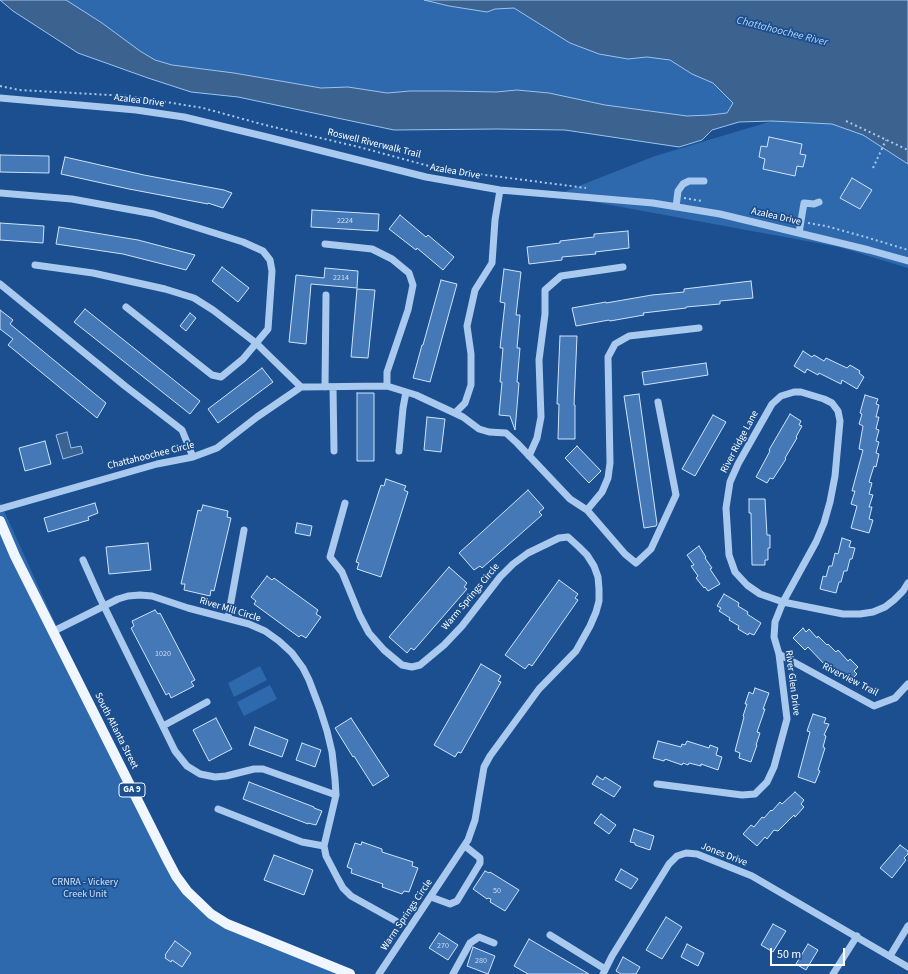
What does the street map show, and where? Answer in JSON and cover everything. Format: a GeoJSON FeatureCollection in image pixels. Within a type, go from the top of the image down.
{"type":"FeatureCollection","features":[{"type":"Feature","properties":{"kind":"main road","name":"South Atlanta Street"},"geometry":{"type":"LineString","coordinates":[[0,521],[15,556],[52,632],[166,860],[187,891],[211,914],[227,924],[350,974]]}},
{"type":"Feature","properties":{"kind":"street","name":"Azalea Drive"},"geometry":{"type":"LineString","coordinates":[[0,98],[136,110],[184,118],[267,137],[426,177],[500,190],[653,203],[720,214],[869,250],[908,261]]}},
{"type":"Feature","properties":{"kind":"street"},"geometry":{"type":"LineString","coordinates":[[676,207],[679,189],[683,184],[689,181],[704,180]]}},
{"type":"Feature","properties":{"kind":"street"},"geometry":{"type":"LineString","coordinates":[[455,413],[465,403],[471,385],[471,354],[466,326],[475,290],[492,263],[495,220],[500,190]]}},
{"type":"Feature","properties":{"kind":"street"},"geometry":{"type":"LineString","coordinates":[[0,193],[72,199],[154,214],[243,242],[263,251],[270,260],[272,271],[268,329],[243,359],[221,377],[212,375],[126,307]]}},
{"type":"Feature","properties":{"kind":"street"},"geometry":{"type":"LineString","coordinates":[[799,233],[804,203],[811,204],[819,202]]}},
{"type":"Feature","properties":{"kind":"street"},"geometry":{"type":"LineString","coordinates":[[325,244],[372,249],[392,258],[409,273],[414,285],[408,310],[387,372],[387,386]]}},
{"type":"Feature","properties":{"kind":"street"},"geometry":{"type":"LineString","coordinates":[[35,265],[93,273],[165,289],[194,298],[213,310],[256,343],[301,387],[387,386],[416,395],[455,413],[479,429],[506,434],[517,443],[570,499],[587,510],[625,554],[636,563],[651,549],[676,495],[658,402]]}},
{"type":"Feature","properties":{"kind":"street"},"geometry":{"type":"LineString","coordinates":[[528,456],[537,438],[541,417],[539,360],[545,314],[545,290],[561,276],[623,267]]}},
{"type":"Feature","properties":{"kind":"street"},"geometry":{"type":"LineString","coordinates":[[0,284],[125,386],[182,430],[193,457]]}},
{"type":"Feature","properties":{"kind":"street"},"geometry":{"type":"LineString","coordinates":[[325,387],[326,295]]}},
{"type":"Feature","properties":{"kind":"street"},"geometry":{"type":"LineString","coordinates":[[587,510],[602,492],[608,478],[610,463],[608,357],[615,344],[629,336],[699,328]]}},
{"type":"Feature","properties":{"kind":"street"},"geometry":{"type":"LineString","coordinates":[[333,386],[334,451]]}},
{"type":"Feature","properties":{"kind":"street","name":"Chattahoochee Circle"},"geometry":{"type":"LineString","coordinates":[[0,509],[157,464],[193,457],[217,448],[257,417],[301,387]]}},
{"type":"Feature","properties":{"kind":"street"},"geometry":{"type":"LineString","coordinates":[[399,451],[406,392]]}},
{"type":"Feature","properties":{"kind":"street","name":"River Ridge Lane"},"geometry":{"type":"LineString","coordinates":[[794,392],[801,392],[824,398],[832,403],[838,411],[840,420],[835,476],[824,523],[816,542],[783,602],[760,594],[747,585],[735,572],[729,555],[726,508],[727,495],[730,482],[738,464],[772,404],[781,396],[794,392]]}},
{"type":"Feature","properties":{"kind":"street","name":"Warm Springs Circle"},"geometry":{"type":"LineString","coordinates":[[345,503],[330,557],[342,572],[360,616],[369,632],[384,650],[402,665],[412,667],[420,665],[444,645],[462,626],[500,577],[513,564],[528,553],[559,538],[568,537],[587,556],[596,572],[599,589],[599,601],[596,612],[576,651],[567,662],[538,689],[490,756],[484,767],[475,820],[465,846],[379,974]]}},
{"type":"Feature","properties":{"kind":"street"},"geometry":{"type":"LineString","coordinates":[[228,618],[244,530]]}},
{"type":"Feature","properties":{"kind":"street"},"geometry":{"type":"LineString","coordinates":[[83,560],[163,726],[180,759],[187,766],[200,774],[215,777],[221,777],[254,769],[263,769],[336,795]]}},
{"type":"Feature","properties":{"kind":"street"},"geometry":{"type":"LineString","coordinates":[[783,602],[843,614],[860,614],[873,612],[885,606],[899,596],[908,583]]}},
{"type":"Feature","properties":{"kind":"street","name":"River Mill Circle"},"geometry":{"type":"LineString","coordinates":[[52,632],[104,606],[128,596],[140,595],[152,596],[249,624],[270,634],[279,641],[292,653],[303,668],[315,695],[327,731],[335,772],[336,795],[324,846]]}},
{"type":"Feature","properties":{"kind":"street","name":"River Glen Drive"},"geometry":{"type":"LineString","coordinates":[[657,784],[742,795],[755,794],[767,782],[774,767],[787,719],[780,654],[774,637],[775,622],[783,602]]}},
{"type":"Feature","properties":{"kind":"street","name":"Riverview Trail"},"geometry":{"type":"LineString","coordinates":[[780,654],[874,706],[895,698],[908,684]]}},
{"type":"Feature","properties":{"kind":"street"},"geometry":{"type":"LineString","coordinates":[[163,726],[208,702]]}},
{"type":"Feature","properties":{"kind":"street"},"geometry":{"type":"LineString","coordinates":[[218,809],[302,842],[324,846],[326,856],[343,888],[351,896],[396,921]]}},
{"type":"Feature","properties":{"kind":"street"},"geometry":{"type":"LineString","coordinates":[[431,897],[450,904],[457,901],[480,863],[480,858],[465,846]]}},
{"type":"Feature","properties":{"kind":"street","name":"Jones Drive"},"geometry":{"type":"LineString","coordinates":[[604,972],[669,864],[677,856],[686,853],[697,854],[752,876],[794,902],[859,938]]}},
{"type":"Feature","properties":{"kind":"street"},"geometry":{"type":"LineString","coordinates":[[890,956],[908,926]]}},
{"type":"Feature","properties":{"kind":"street"},"geometry":{"type":"LineString","coordinates":[[550,935],[604,972]]}},
{"type":"Feature","properties":{"kind":"street"},"geometry":{"type":"LineString","coordinates":[[453,974],[470,943],[479,937],[494,943]]}},
{"type":"Feature","properties":{"kind":"street"},"geometry":{"type":"LineString","coordinates":[[833,974],[859,938],[908,967]]}},
{"type":"Feature","properties":{"kind":"path","name":"Roswell Riverwalk Trail"},"geometry":{"type":"LineString","coordinates":[[0,86],[19,90],[129,96],[203,108],[265,126],[440,169],[591,188]]}},
{"type":"Feature","properties":{"kind":"path"},"geometry":{"type":"LineString","coordinates":[[846,121],[908,150]]}},
{"type":"Feature","properties":{"kind":"path"},"geometry":{"type":"LineString","coordinates":[[873,168],[886,140]]}},
{"type":"Feature","properties":{"kind":"path"},"geometry":{"type":"LineString","coordinates":[[677,197],[704,202]]}},
{"type":"Feature","properties":{"kind":"path"},"geometry":{"type":"LineString","coordinates":[[756,213],[826,226],[908,250]]}},
{"type":"Feature","properties":{"kind":"green space"},"geometry":{"type":"Polygon","coordinates":[[[66,0],[424,0],[449,6],[487,12],[495,9],[514,8],[570,43],[628,59],[647,57],[670,60],[692,74],[713,83],[733,103],[727,113],[687,116],[605,105],[549,93],[517,90],[496,92],[410,91],[387,93],[348,87],[321,88],[234,73],[172,65],[155,60],[130,45],[102,23],[66,0]]]}},
{"type":"Feature","properties":{"kind":"green space"},"geometry":{"type":"Polygon","coordinates":[[[772,121],[832,124],[863,135],[908,164],[908,268],[839,247],[556,195],[655,156],[772,121]]]}},
{"type":"Feature","properties":{"kind":"green space","name":"CRNRA - Vickery Creek Unit"},"geometry":{"type":"Polygon","coordinates":[[[0,502],[151,834],[182,888],[227,921],[356,974],[0,974],[0,502]]]}},
{"type":"Feature","properties":{"kind":"green space"},"geometry":{"type":"Polygon","coordinates":[[[260,666],[267,680],[234,697],[228,683],[260,666]]]}},
{"type":"Feature","properties":{"kind":"green space"},"geometry":{"type":"Polygon","coordinates":[[[270,685],[277,699],[244,716],[237,702],[270,685]]]}},
{"type":"Feature","properties":{"kind":"water","name":"Chattahoochee River"},"geometry":{"type":"Polygon","coordinates":[[[0,0],[66,0],[102,23],[140,51],[155,60],[172,65],[234,73],[321,88],[348,87],[387,93],[410,91],[496,92],[517,90],[549,93],[605,105],[687,116],[727,113],[733,103],[713,83],[692,74],[670,60],[647,57],[628,59],[599,54],[570,43],[514,8],[495,9],[487,12],[449,6],[424,0],[908,0],[908,164],[863,135],[832,124],[772,121],[739,122],[712,130],[702,140],[679,147],[565,130],[394,130],[238,97],[191,92],[148,78],[78,53],[13,11],[0,0]]]}},
{"type":"Feature","properties":{"kind":"water"},"geometry":{"type":"Polygon","coordinates":[[[67,432],[71,448],[81,446],[83,453],[63,459],[56,435],[67,432]]]}},
{"type":"Feature","properties":{"kind":"building"},"geometry":{"type":"Polygon","coordinates":[[[769,137],[802,144],[800,154],[806,155],[803,167],[797,166],[795,176],[763,169],[765,159],[759,157],[761,146],[767,147],[769,137]]]}},
{"type":"Feature","properties":{"kind":"building"},"geometry":{"type":"Polygon","coordinates":[[[0,155],[49,156],[49,173],[0,172],[0,155]]]}},
{"type":"Feature","properties":{"kind":"building"},"geometry":{"type":"Polygon","coordinates":[[[65,157],[144,175],[224,190],[232,193],[223,208],[208,203],[129,189],[61,174],[65,157]]]}},
{"type":"Feature","properties":{"kind":"building"},"geometry":{"type":"Polygon","coordinates":[[[852,178],[872,190],[860,209],[840,198],[852,178]]]}},
{"type":"Feature","properties":{"kind":"building"},"geometry":{"type":"Polygon","coordinates":[[[312,210],[379,214],[378,231],[311,227],[312,210]]]}},
{"type":"Feature","properties":{"kind":"building"},"geometry":{"type":"Polygon","coordinates":[[[400,215],[426,237],[428,235],[454,257],[443,270],[417,248],[416,250],[389,229],[400,215]]]}},
{"type":"Feature","properties":{"kind":"building"},"geometry":{"type":"Polygon","coordinates":[[[0,223],[44,226],[43,243],[0,240],[0,223]]]}},
{"type":"Feature","properties":{"kind":"building"},"geometry":{"type":"Polygon","coordinates":[[[59,227],[138,240],[195,255],[186,270],[123,254],[56,244],[59,227]]]}},
{"type":"Feature","properties":{"kind":"building"},"geometry":{"type":"Polygon","coordinates":[[[628,231],[629,248],[595,252],[596,254],[562,257],[562,260],[529,264],[527,247],[594,237],[594,234],[628,231]]]}},
{"type":"Feature","properties":{"kind":"building"},"geometry":{"type":"Polygon","coordinates":[[[222,267],[249,288],[238,302],[212,281],[222,267]]]}},
{"type":"Feature","properties":{"kind":"building"},"geometry":{"type":"Polygon","coordinates":[[[325,268],[358,271],[357,288],[311,284],[306,344],[289,342],[296,275],[324,278],[325,268]]]}},
{"type":"Feature","properties":{"kind":"building"},"geometry":{"type":"Polygon","coordinates":[[[504,269],[521,272],[516,315],[520,315],[517,348],[520,348],[515,430],[510,416],[499,415],[503,348],[500,348],[505,303],[500,302],[504,269]]]}},
{"type":"Feature","properties":{"kind":"building"},"geometry":{"type":"Polygon","coordinates":[[[441,280],[457,284],[430,382],[413,378],[441,280]]]}},
{"type":"Feature","properties":{"kind":"building"},"geometry":{"type":"Polygon","coordinates":[[[751,281],[753,298],[720,301],[720,304],[643,313],[644,315],[610,321],[576,326],[572,308],[652,295],[684,292],[684,289],[751,281]]]}},
{"type":"Feature","properties":{"kind":"building"},"geometry":{"type":"Polygon","coordinates":[[[357,289],[375,290],[368,358],[351,357],[357,289]]]}},
{"type":"Feature","properties":{"kind":"building"},"geometry":{"type":"Polygon","coordinates":[[[85,309],[200,401],[190,414],[74,322],[85,309]]]}},
{"type":"Feature","properties":{"kind":"building"},"geometry":{"type":"Polygon","coordinates":[[[0,310],[13,320],[10,324],[106,403],[97,418],[8,345],[13,339],[0,329],[0,310]]]}},
{"type":"Feature","properties":{"kind":"building"},"geometry":{"type":"Polygon","coordinates":[[[190,313],[196,318],[186,331],[180,326],[190,313]]]}},
{"type":"Feature","properties":{"kind":"building"},"geometry":{"type":"Polygon","coordinates":[[[560,336],[577,336],[574,405],[575,439],[558,439],[559,404],[557,404],[560,336]]]}},
{"type":"Feature","properties":{"kind":"building"},"geometry":{"type":"Polygon","coordinates":[[[803,351],[812,357],[814,355],[824,361],[826,358],[847,368],[850,365],[860,371],[859,373],[864,377],[857,389],[842,380],[841,384],[807,369],[805,373],[794,366],[803,351]]]}},
{"type":"Feature","properties":{"kind":"building"},"geometry":{"type":"Polygon","coordinates":[[[706,363],[708,375],[644,385],[642,372],[706,363]]]}},
{"type":"Feature","properties":{"kind":"building"},"geometry":{"type":"Polygon","coordinates":[[[262,368],[273,382],[218,423],[208,409],[262,368]]]}},
{"type":"Feature","properties":{"kind":"building"},"geometry":{"type":"Polygon","coordinates":[[[357,393],[374,393],[374,461],[357,461],[357,393]]]}},
{"type":"Feature","properties":{"kind":"building"},"geometry":{"type":"Polygon","coordinates":[[[639,394],[657,524],[656,526],[644,528],[624,396],[639,394]]]}},
{"type":"Feature","properties":{"kind":"building"},"geometry":{"type":"Polygon","coordinates":[[[865,395],[878,399],[876,404],[879,405],[876,417],[879,417],[876,429],[879,430],[876,441],[879,442],[876,453],[879,454],[876,467],[874,466],[869,482],[872,483],[869,494],[873,495],[869,507],[872,507],[869,519],[873,520],[869,533],[851,528],[857,506],[851,504],[855,491],[852,491],[863,450],[859,449],[863,426],[859,424],[862,414],[860,413],[865,395]]]}},
{"type":"Feature","properties":{"kind":"building"},"geometry":{"type":"Polygon","coordinates":[[[790,414],[801,421],[799,425],[802,426],[796,437],[797,438],[785,458],[786,459],[773,479],[770,478],[767,483],[756,477],[770,451],[769,450],[790,414]]]}},
{"type":"Feature","properties":{"kind":"building"},"geometry":{"type":"Polygon","coordinates":[[[713,415],[726,422],[695,476],[682,469],[713,415]]]}},
{"type":"Feature","properties":{"kind":"building"},"geometry":{"type":"Polygon","coordinates":[[[427,417],[445,419],[441,452],[424,450],[427,417]]]}},
{"type":"Feature","properties":{"kind":"building"},"geometry":{"type":"Polygon","coordinates":[[[45,441],[51,464],[25,471],[19,448],[45,441]]]}},
{"type":"Feature","properties":{"kind":"building"},"geometry":{"type":"Polygon","coordinates":[[[577,446],[601,471],[589,483],[565,458],[577,446]]]}},
{"type":"Feature","properties":{"kind":"building"},"geometry":{"type":"Polygon","coordinates":[[[386,479],[406,486],[404,490],[408,492],[381,577],[357,569],[359,563],[356,562],[381,485],[384,486],[386,479]]]}},
{"type":"Feature","properties":{"kind":"building"},"geometry":{"type":"Polygon","coordinates":[[[528,490],[544,508],[539,512],[542,515],[482,568],[480,566],[474,570],[459,553],[528,490]]]}},
{"type":"Feature","properties":{"kind":"building"},"geometry":{"type":"Polygon","coordinates":[[[749,499],[765,499],[767,535],[770,535],[770,548],[768,548],[768,560],[765,560],[765,565],[752,565],[751,513],[749,513],[749,499]]]}},
{"type":"Feature","properties":{"kind":"building"},"geometry":{"type":"Polygon","coordinates":[[[95,503],[98,513],[88,517],[89,520],[48,532],[44,518],[95,503]]]}},
{"type":"Feature","properties":{"kind":"building"},"geometry":{"type":"Polygon","coordinates":[[[203,505],[228,511],[227,517],[231,518],[214,591],[211,590],[210,596],[184,590],[185,584],[181,584],[198,510],[201,511],[203,505]]]}},
{"type":"Feature","properties":{"kind":"building"},"geometry":{"type":"Polygon","coordinates":[[[297,523],[312,526],[310,536],[295,533],[297,523]]]}},
{"type":"Feature","properties":{"kind":"building"},"geometry":{"type":"Polygon","coordinates":[[[842,538],[851,541],[849,547],[855,548],[847,571],[844,571],[836,593],[820,589],[823,576],[826,577],[829,566],[832,566],[835,553],[838,554],[842,538]]]}},
{"type":"Feature","properties":{"kind":"building"},"geometry":{"type":"Polygon","coordinates":[[[148,543],[151,570],[109,574],[106,547],[148,543]]]}},
{"type":"Feature","properties":{"kind":"building"},"geometry":{"type":"Polygon","coordinates":[[[699,546],[712,568],[710,569],[720,584],[708,591],[696,578],[698,576],[691,566],[694,565],[687,555],[699,546]]]}},
{"type":"Feature","properties":{"kind":"building"},"geometry":{"type":"Polygon","coordinates":[[[449,567],[467,583],[464,587],[467,589],[414,650],[411,648],[407,653],[389,637],[449,567]]]}},
{"type":"Feature","properties":{"kind":"building"},"geometry":{"type":"Polygon","coordinates":[[[267,576],[272,580],[274,578],[318,610],[316,614],[321,617],[306,638],[301,635],[299,637],[254,604],[256,601],[251,597],[267,576]]]}},
{"type":"Feature","properties":{"kind":"building"},"geometry":{"type":"Polygon","coordinates":[[[559,580],[578,594],[575,598],[578,600],[532,666],[529,664],[525,669],[505,655],[559,580]]]}},
{"type":"Feature","properties":{"kind":"building"},"geometry":{"type":"Polygon","coordinates":[[[724,594],[739,603],[738,606],[761,623],[754,635],[749,633],[748,635],[738,629],[739,626],[719,611],[721,608],[717,606],[724,594]]]}},
{"type":"Feature","properties":{"kind":"building"},"geometry":{"type":"Polygon","coordinates":[[[155,610],[158,614],[160,613],[195,680],[191,682],[194,686],[171,698],[169,693],[166,695],[131,628],[134,626],[132,621],[155,610]]]}},
{"type":"Feature","properties":{"kind":"building"},"geometry":{"type":"Polygon","coordinates":[[[803,628],[806,632],[809,629],[817,638],[818,636],[836,652],[838,650],[848,661],[850,659],[858,667],[854,671],[857,674],[849,682],[837,670],[836,672],[827,663],[825,665],[808,647],[805,650],[793,638],[803,628]]]}},
{"type":"Feature","properties":{"kind":"building"},"geometry":{"type":"Polygon","coordinates":[[[481,664],[501,676],[498,681],[501,682],[461,753],[458,752],[455,757],[434,745],[481,664]]]}},
{"type":"Feature","properties":{"kind":"building"},"geometry":{"type":"Polygon","coordinates":[[[755,688],[769,693],[757,732],[760,733],[751,762],[739,758],[740,753],[735,751],[747,704],[745,704],[749,692],[753,694],[755,688]]]}},
{"type":"Feature","properties":{"kind":"building"},"geometry":{"type":"Polygon","coordinates":[[[813,714],[826,718],[824,723],[829,724],[824,735],[826,736],[823,747],[825,748],[818,770],[820,771],[815,783],[798,777],[810,732],[807,731],[813,714]]]}},
{"type":"Feature","properties":{"kind":"building"},"geometry":{"type":"Polygon","coordinates":[[[216,718],[232,749],[209,761],[193,730],[216,718]]]}},
{"type":"Feature","properties":{"kind":"building"},"geometry":{"type":"Polygon","coordinates":[[[351,718],[389,776],[373,786],[335,728],[351,718]]]}},
{"type":"Feature","properties":{"kind":"building"},"geometry":{"type":"Polygon","coordinates":[[[255,727],[288,740],[282,757],[249,745],[255,727]]]}},
{"type":"Feature","properties":{"kind":"building"},"geometry":{"type":"Polygon","coordinates":[[[658,741],[681,747],[682,744],[685,745],[687,741],[709,748],[710,745],[718,748],[716,755],[722,757],[718,770],[701,764],[701,766],[689,763],[688,765],[683,763],[682,765],[665,759],[664,761],[653,758],[658,741]]]}},
{"type":"Feature","properties":{"kind":"building"},"geometry":{"type":"Polygon","coordinates":[[[302,743],[321,750],[315,767],[296,760],[302,743]]]}},
{"type":"Feature","properties":{"kind":"building"},"geometry":{"type":"Polygon","coordinates":[[[597,776],[603,780],[605,777],[621,787],[614,797],[592,784],[597,776]]]}},
{"type":"Feature","properties":{"kind":"building"},"geometry":{"type":"Polygon","coordinates":[[[249,782],[322,811],[316,825],[308,824],[243,799],[249,782]]]}},
{"type":"Feature","properties":{"kind":"building"},"geometry":{"type":"Polygon","coordinates":[[[795,792],[804,800],[801,804],[804,807],[795,817],[794,815],[778,831],[774,830],[767,839],[765,837],[757,846],[743,834],[751,825],[754,827],[762,817],[764,818],[780,802],[782,804],[795,792]]]}},
{"type":"Feature","properties":{"kind":"building"},"geometry":{"type":"Polygon","coordinates":[[[601,814],[616,825],[609,834],[594,823],[601,814]]]}},
{"type":"Feature","properties":{"kind":"building"},"geometry":{"type":"Polygon","coordinates":[[[634,829],[654,836],[650,850],[630,842],[634,829]]]}},
{"type":"Feature","properties":{"kind":"building"},"geometry":{"type":"Polygon","coordinates":[[[362,842],[382,849],[382,852],[413,862],[412,866],[418,868],[409,892],[404,891],[402,894],[382,887],[383,884],[351,873],[352,869],[347,867],[355,843],[361,845],[362,842]]]}},
{"type":"Feature","properties":{"kind":"building"},"geometry":{"type":"Polygon","coordinates":[[[900,845],[908,851],[908,854],[904,858],[906,860],[892,878],[880,868],[900,845]]]}},
{"type":"Feature","properties":{"kind":"building"},"geometry":{"type":"Polygon","coordinates":[[[274,855],[313,870],[304,895],[264,880],[274,855]]]}},
{"type":"Feature","properties":{"kind":"building"},"geometry":{"type":"Polygon","coordinates":[[[621,869],[638,879],[631,889],[615,880],[621,869]]]}},
{"type":"Feature","properties":{"kind":"building"},"geometry":{"type":"Polygon","coordinates":[[[485,871],[490,872],[519,890],[505,911],[490,902],[491,899],[487,899],[473,889],[485,871]]]}},
{"type":"Feature","properties":{"kind":"building"},"geometry":{"type":"Polygon","coordinates":[[[666,917],[682,927],[662,959],[646,950],[666,917]]]}},
{"type":"Feature","properties":{"kind":"building"},"geometry":{"type":"Polygon","coordinates":[[[773,924],[786,931],[773,952],[761,945],[773,924]]]}},
{"type":"Feature","properties":{"kind":"building"},"geometry":{"type":"Polygon","coordinates":[[[439,933],[458,945],[448,960],[429,948],[439,933]]]}},
{"type":"Feature","properties":{"kind":"building"},"geometry":{"type":"Polygon","coordinates":[[[529,939],[589,974],[528,974],[514,966],[529,939]]]}},
{"type":"Feature","properties":{"kind":"building"},"geometry":{"type":"Polygon","coordinates":[[[175,941],[191,953],[182,967],[172,960],[171,962],[165,958],[165,955],[175,941]]]}},
{"type":"Feature","properties":{"kind":"building"},"geometry":{"type":"Polygon","coordinates":[[[687,944],[704,953],[698,966],[681,957],[687,944]]]}},
{"type":"Feature","properties":{"kind":"building"},"geometry":{"type":"Polygon","coordinates":[[[808,944],[818,950],[806,970],[796,964],[808,944]]]}},
{"type":"Feature","properties":{"kind":"building"},"geometry":{"type":"Polygon","coordinates":[[[473,947],[495,956],[488,974],[467,966],[473,947]]]}},
{"type":"Feature","properties":{"kind":"building"},"geometry":{"type":"Polygon","coordinates":[[[623,957],[640,967],[636,974],[621,974],[616,971],[623,957]]]}}]}
